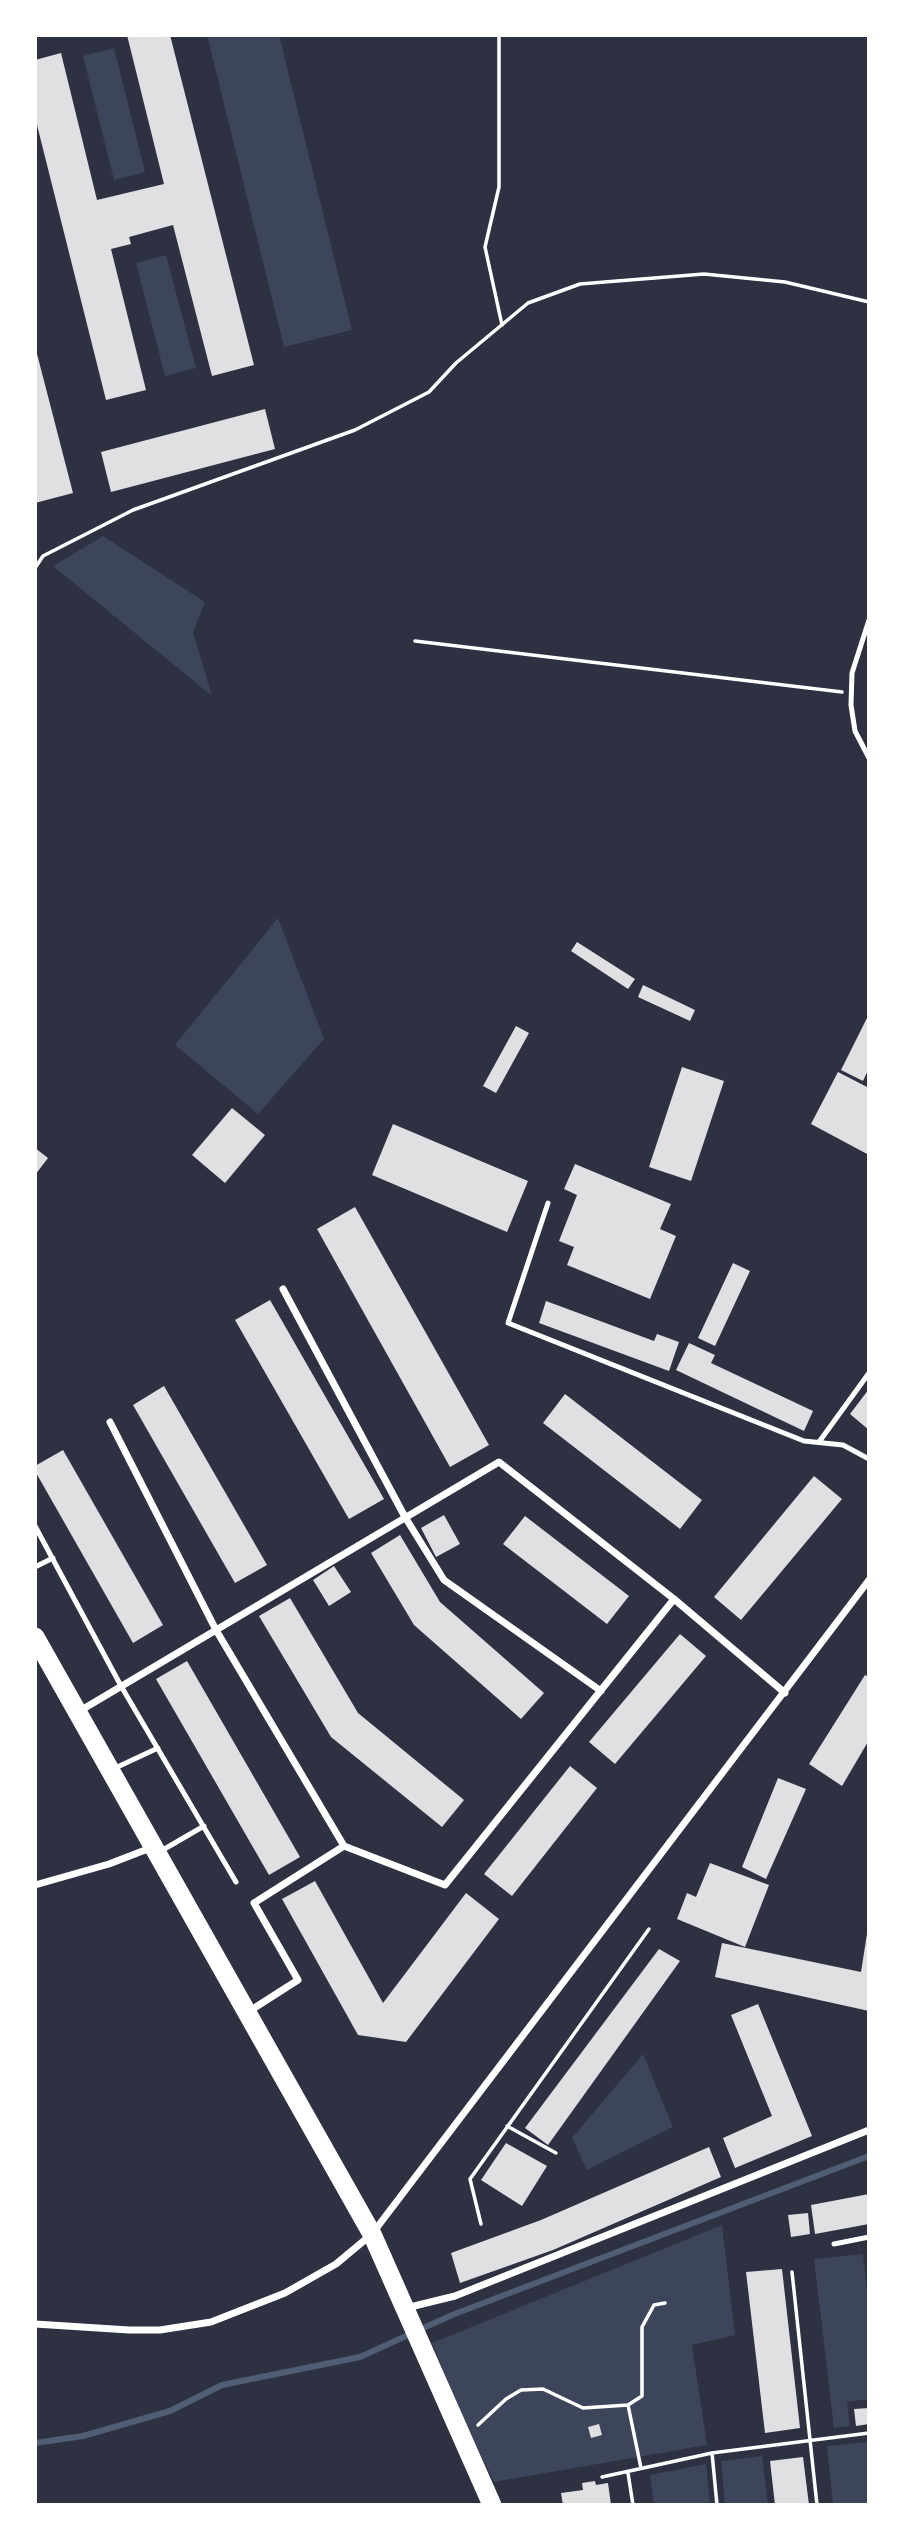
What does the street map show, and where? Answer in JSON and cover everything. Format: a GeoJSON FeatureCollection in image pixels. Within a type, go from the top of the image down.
{"type":"FeatureCollection","features":[{"type":"Feature","properties":{"kind":"highway"},"geometry":{"type":"LineString","coordinates":[[35,1637],[372,2234],[492,2505]]}},
{"type":"Feature","properties":{"kind":"street"},"geometry":{"type":"LineString","coordinates":[[283,1289],[405,1517],[444,1580],[601,1691]]}},
{"type":"Feature","properties":{"kind":"street"},"geometry":{"type":"LineString","coordinates":[[110,1422],[216,1630],[344,1846],[445,1885],[674,1599]]}},
{"type":"Feature","properties":{"kind":"street"},"geometry":{"type":"LineString","coordinates":[[78,1712],[499,1462],[674,1599],[785,1693]]}},
{"type":"Feature","properties":{"kind":"street"},"geometry":{"type":"LineString","coordinates":[[35,2324],[129,2330],[211,2322],[285,2293],[336,2264],[372,2234],[869,1580]]}},
{"type":"Feature","properties":{"kind":"street"},"geometry":{"type":"LineString","coordinates":[[247,2013],[298,1980],[254,1903],[344,1846]]}},
{"type":"Feature","properties":{"kind":"street"},"geometry":{"type":"LineString","coordinates":[[35,1885],[155,1850]]}},
{"type":"Feature","properties":{"kind":"street"},"geometry":{"type":"LineString","coordinates":[[405,2309],[455,2296],[869,2130]]}},
{"type":"Feature","properties":{"kind":"lane"},"geometry":{"type":"LineString","coordinates":[[869,620],[852,673],[851,693],[855,731],[869,758]]}},
{"type":"Feature","properties":{"kind":"lane"},"geometry":{"type":"LineString","coordinates":[[548,1203],[508,1323],[804,1441],[843,1445],[869,1459]]}},
{"type":"Feature","properties":{"kind":"lane"},"geometry":{"type":"LineString","coordinates":[[819,1442],[869,1373]]}},
{"type":"Feature","properties":{"kind":"lane"},"geometry":{"type":"LineString","coordinates":[[35,1525],[121,1686],[236,1882]]}},
{"type":"Feature","properties":{"kind":"lane"},"geometry":{"type":"LineString","coordinates":[[35,1567],[53,1558]]}},
{"type":"Feature","properties":{"kind":"lane"},"geometry":{"type":"LineString","coordinates":[[110,1770],[158,1748]]}},
{"type":"Feature","properties":{"kind":"lane"},"geometry":{"type":"LineString","coordinates":[[155,1850],[204,1826]]}},
{"type":"Feature","properties":{"kind":"lane"},"geometry":{"type":"LineString","coordinates":[[834,2244],[869,2236]]}},
{"type":"Feature","properties":{"kind":"path"},"geometry":{"type":"LineString","coordinates":[[499,35],[499,187],[485,247],[502,325]]}},
{"type":"Feature","properties":{"kind":"path"},"geometry":{"type":"LineString","coordinates":[[35,568],[43,556],[133,510],[355,430],[429,393],[456,363],[528,303],[580,284],[704,274],[785,282],[869,302]]}},
{"type":"Feature","properties":{"kind":"path"},"geometry":{"type":"LineString","coordinates":[[415,641],[851,693]]}},
{"type":"Feature","properties":{"kind":"path"},"geometry":{"type":"LineString","coordinates":[[481,2224],[470,2179],[649,1929]]}},
{"type":"Feature","properties":{"kind":"path"},"geometry":{"type":"LineString","coordinates":[[507,2126],[556,2153]]}},
{"type":"Feature","properties":{"kind":"path"},"geometry":{"type":"LineString","coordinates":[[792,2272],[817,2505]]}},
{"type":"Feature","properties":{"kind":"path"},"geometry":{"type":"LineString","coordinates":[[478,2425],[506,2399],[521,2390],[543,2389],[583,2408],[628,2405],[642,2396],[642,2327],[654,2305],[665,2303]]}},
{"type":"Feature","properties":{"kind":"path"},"geometry":{"type":"LineString","coordinates":[[628,2405],[641,2469]]}},
{"type":"Feature","properties":{"kind":"path"},"geometry":{"type":"LineString","coordinates":[[602,2477],[712,2453],[869,2433]]}},
{"type":"Feature","properties":{"kind":"path"},"geometry":{"type":"LineString","coordinates":[[712,2453],[717,2505]]}},
{"type":"Feature","properties":{"kind":"path"},"geometry":{"type":"LineString","coordinates":[[628,2473],[632,2505]]}},
{"type":"Feature","properties":{"kind":"shaded area"},"geometry":{"type":"Polygon","coordinates":[[[207,35],[279,35],[352,330],[284,347],[207,35]]]}},
{"type":"Feature","properties":{"kind":"shaded area"},"geometry":{"type":"Polygon","coordinates":[[[114,48],[145,172],[114,180],[83,56],[114,48]]]}},
{"type":"Feature","properties":{"kind":"shaded area"},"geometry":{"type":"Polygon","coordinates":[[[166,255],[196,368],[165,376],[136,263],[166,255]]]}},
{"type":"Feature","properties":{"kind":"shaded area"},"geometry":{"type":"Polygon","coordinates":[[[103,536],[205,602],[193,632],[212,696],[53,566],[103,536]]]}},
{"type":"Feature","properties":{"kind":"shaded area"},"geometry":{"type":"Polygon","coordinates":[[[278,918],[324,1039],[258,1114],[175,1045],[278,918]]]}},
{"type":"Feature","properties":{"kind":"shaded area"},"geometry":{"type":"Polygon","coordinates":[[[643,2054],[673,2127],[587,2170],[572,2138],[643,2054]]]}},
{"type":"Feature","properties":{"kind":"shaded area"},"geometry":{"type":"Polygon","coordinates":[[[722,2225],[735,2335],[692,2345],[707,2445],[494,2482],[458,2408],[432,2343],[722,2225]]]}},
{"type":"Feature","properties":{"kind":"shaded area"},"geometry":{"type":"Polygon","coordinates":[[[863,2254],[869,2311],[869,2399],[847,2402],[850,2426],[834,2428],[814,2259],[863,2254]]]}},
{"type":"Feature","properties":{"kind":"shaded area"},"geometry":{"type":"Polygon","coordinates":[[[869,2442],[869,2505],[833,2505],[827,2446],[869,2442]]]}},
{"type":"Feature","properties":{"kind":"shaded area"},"geometry":{"type":"Polygon","coordinates":[[[762,2456],[768,2505],[725,2505],[721,2461],[762,2456]]]}},
{"type":"Feature","properties":{"kind":"shaded area"},"geometry":{"type":"Polygon","coordinates":[[[706,2464],[710,2505],[654,2505],[650,2475],[706,2464]]]}},
{"type":"Feature","properties":{"kind":"building"},"geometry":{"type":"Polygon","coordinates":[[[127,35],[170,35],[254,365],[212,376],[173,225],[129,237],[131,244],[111,249],[146,390],[106,400],[35,117],[35,60],[61,53],[97,200],[164,184],[127,35]]]}},
{"type":"Feature","properties":{"kind":"building"},"geometry":{"type":"Polygon","coordinates":[[[35,346],[73,493],[35,503],[35,346]]]}},
{"type":"Feature","properties":{"kind":"building"},"geometry":{"type":"Polygon","coordinates":[[[265,409],[275,449],[111,492],[101,452],[265,409]]]}},
{"type":"Feature","properties":{"kind":"building"},"geometry":{"type":"Polygon","coordinates":[[[577,942],[635,979],[628,989],[571,951],[577,942]]]}},
{"type":"Feature","properties":{"kind":"building"},"geometry":{"type":"Polygon","coordinates":[[[643,985],[695,1010],[690,1021],[638,997],[643,985]]]}},
{"type":"Feature","properties":{"kind":"building"},"geometry":{"type":"Polygon","coordinates":[[[869,1014],[869,1068],[863,1081],[841,1070],[869,1014]]]}},
{"type":"Feature","properties":{"kind":"building"},"geometry":{"type":"Polygon","coordinates":[[[516,1026],[529,1033],[496,1093],[483,1086],[516,1026]]]}},
{"type":"Feature","properties":{"kind":"building"},"geometry":{"type":"Polygon","coordinates":[[[682,1067],[724,1081],[691,1181],[649,1167],[682,1067]]]}},
{"type":"Feature","properties":{"kind":"building"},"geometry":{"type":"Polygon","coordinates":[[[838,1072],[869,1088],[869,1155],[811,1124],[838,1072]]]}},
{"type":"Feature","properties":{"kind":"building"},"geometry":{"type":"Polygon","coordinates":[[[232,1108],[265,1135],[225,1183],[192,1155],[232,1108]]]}},
{"type":"Feature","properties":{"kind":"building"},"geometry":{"type":"Polygon","coordinates":[[[393,1124],[528,1181],[507,1232],[372,1175],[393,1124]]]}},
{"type":"Feature","properties":{"kind":"building"},"geometry":{"type":"Polygon","coordinates":[[[35,1148],[48,1158],[35,1175],[35,1148]]]}},
{"type":"Feature","properties":{"kind":"building"},"geometry":{"type":"Polygon","coordinates":[[[575,1164],[671,1204],[660,1229],[676,1236],[650,1299],[567,1265],[574,1247],[559,1241],[577,1195],[564,1189],[575,1164]]]}},
{"type":"Feature","properties":{"kind":"building"},"geometry":{"type":"Polygon","coordinates":[[[355,1207],[489,1445],[450,1467],[317,1229],[355,1207]]]}},
{"type":"Feature","properties":{"kind":"building"},"geometry":{"type":"Polygon","coordinates":[[[733,1263],[750,1271],[715,1346],[698,1338],[733,1263]]]}},
{"type":"Feature","properties":{"kind":"building"},"geometry":{"type":"Polygon","coordinates":[[[270,1300],[384,1499],[349,1519],[235,1320],[270,1300]]]}},
{"type":"Feature","properties":{"kind":"building"},"geometry":{"type":"Polygon","coordinates":[[[546,1301],[654,1341],[657,1334],[679,1342],[669,1371],[539,1323],[546,1301]]]}},
{"type":"Feature","properties":{"kind":"building"},"geometry":{"type":"Polygon","coordinates":[[[689,1343],[715,1355],[711,1363],[813,1411],[804,1431],[676,1370],[689,1343]]]}},
{"type":"Feature","properties":{"kind":"building"},"geometry":{"type":"Polygon","coordinates":[[[164,1386],[267,1565],[235,1583],[133,1405],[164,1386]]]}},
{"type":"Feature","properties":{"kind":"building"},"geometry":{"type":"Polygon","coordinates":[[[869,1389],[869,1430],[850,1414],[869,1389]]]}},
{"type":"Feature","properties":{"kind":"building"},"geometry":{"type":"Polygon","coordinates":[[[565,1394],[702,1500],[680,1529],[543,1423],[565,1394]]]}},
{"type":"Feature","properties":{"kind":"building"},"geometry":{"type":"Polygon","coordinates":[[[63,1450],[163,1625],[133,1643],[35,1471],[35,1466],[63,1450]]]}},
{"type":"Feature","properties":{"kind":"building"},"geometry":{"type":"Polygon","coordinates":[[[814,1476],[842,1499],[741,1620],[714,1597],[814,1476]]]}},
{"type":"Feature","properties":{"kind":"building"},"geometry":{"type":"Polygon","coordinates":[[[444,1515],[460,1544],[436,1557],[421,1528],[444,1515]]]}},
{"type":"Feature","properties":{"kind":"building"},"geometry":{"type":"Polygon","coordinates":[[[525,1516],[629,1596],[607,1624],[503,1544],[525,1516]]]}},
{"type":"Feature","properties":{"kind":"building"},"geometry":{"type":"Polygon","coordinates":[[[400,1535],[440,1602],[544,1693],[521,1719],[414,1625],[371,1553],[400,1535]]]}},
{"type":"Feature","properties":{"kind":"building"},"geometry":{"type":"Polygon","coordinates":[[[334,1566],[351,1592],[329,1606],[313,1580],[334,1566]]]}},
{"type":"Feature","properties":{"kind":"building"},"geometry":{"type":"Polygon","coordinates":[[[290,1598],[358,1713],[464,1800],[442,1827],[331,1737],[259,1616],[290,1598]]]}},
{"type":"Feature","properties":{"kind":"building"},"geometry":{"type":"Polygon","coordinates":[[[680,1634],[706,1656],[615,1764],[589,1742],[680,1634]]]}},
{"type":"Feature","properties":{"kind":"building"},"geometry":{"type":"Polygon","coordinates":[[[187,1661],[300,1857],[269,1875],[156,1679],[187,1661]]]}},
{"type":"Feature","properties":{"kind":"building"},"geometry":{"type":"Polygon","coordinates":[[[865,1675],[869,1677],[869,1740],[842,1786],[809,1764],[865,1675]]]}},
{"type":"Feature","properties":{"kind":"building"},"geometry":{"type":"Polygon","coordinates":[[[570,1766],[597,1788],[512,1896],[484,1874],[570,1766]]]}},
{"type":"Feature","properties":{"kind":"building"},"geometry":{"type":"Polygon","coordinates":[[[778,1778],[806,1789],[766,1879],[742,1867],[778,1778]]]}},
{"type":"Feature","properties":{"kind":"building"},"geometry":{"type":"Polygon","coordinates":[[[710,1863],[769,1885],[745,1947],[677,1919],[687,1893],[696,1897],[710,1863]]]}},
{"type":"Feature","properties":{"kind":"building"},"geometry":{"type":"Polygon","coordinates":[[[315,1881],[383,2003],[466,1893],[499,1919],[406,2042],[358,2035],[282,1899],[315,1881]]]}},
{"type":"Feature","properties":{"kind":"building"},"geometry":{"type":"Polygon","coordinates":[[[867,1934],[869,2011],[715,1977],[722,1943],[861,1972],[867,1934]]]}},
{"type":"Feature","properties":{"kind":"building"},"geometry":{"type":"Polygon","coordinates":[[[659,1949],[680,1961],[548,2145],[525,2128],[659,1949]]]}},
{"type":"Feature","properties":{"kind":"building"},"geometry":{"type":"Polygon","coordinates":[[[758,2004],[812,2136],[735,2168],[723,2138],[772,2116],[731,2015],[758,2004]]]}},
{"type":"Feature","properties":{"kind":"building"},"geometry":{"type":"Polygon","coordinates":[[[506,2143],[547,2166],[522,2206],[481,2180],[506,2143]]]}},
{"type":"Feature","properties":{"kind":"building"},"geometry":{"type":"Polygon","coordinates":[[[709,2147],[721,2177],[553,2250],[460,2283],[451,2253],[541,2220],[709,2147]]]}},
{"type":"Feature","properties":{"kind":"building"},"geometry":{"type":"Polygon","coordinates":[[[869,2194],[869,2224],[815,2234],[811,2205],[869,2194]]]}},
{"type":"Feature","properties":{"kind":"building"},"geometry":{"type":"Polygon","coordinates":[[[808,2213],[810,2234],[791,2237],[788,2215],[808,2213]]]}},
{"type":"Feature","properties":{"kind":"building"},"geometry":{"type":"Polygon","coordinates":[[[782,2269],[800,2428],[765,2433],[746,2272],[782,2269]]]}},
{"type":"Feature","properties":{"kind":"building"},"geometry":{"type":"Polygon","coordinates":[[[869,2408],[869,2424],[856,2426],[854,2409],[869,2408]]]}},
{"type":"Feature","properties":{"kind":"building"},"geometry":{"type":"Polygon","coordinates":[[[599,2424],[602,2435],[591,2438],[588,2427],[599,2424]]]}},
{"type":"Feature","properties":{"kind":"building"},"geometry":{"type":"Polygon","coordinates":[[[803,2457],[809,2505],[775,2505],[770,2461],[803,2457]]]}},
{"type":"Feature","properties":{"kind":"building"},"geometry":{"type":"Polygon","coordinates":[[[595,2481],[596,2485],[608,2483],[611,2505],[563,2505],[561,2493],[583,2490],[582,2483],[595,2481]]]}},
{"type":"Feature","properties":{"kind":"waterway"},"geometry":{"type":"LineString","coordinates":[[35,2443],[83,2436],[170,2411],[222,2385],[360,2357],[452,2315],[869,2156]]}}]}
